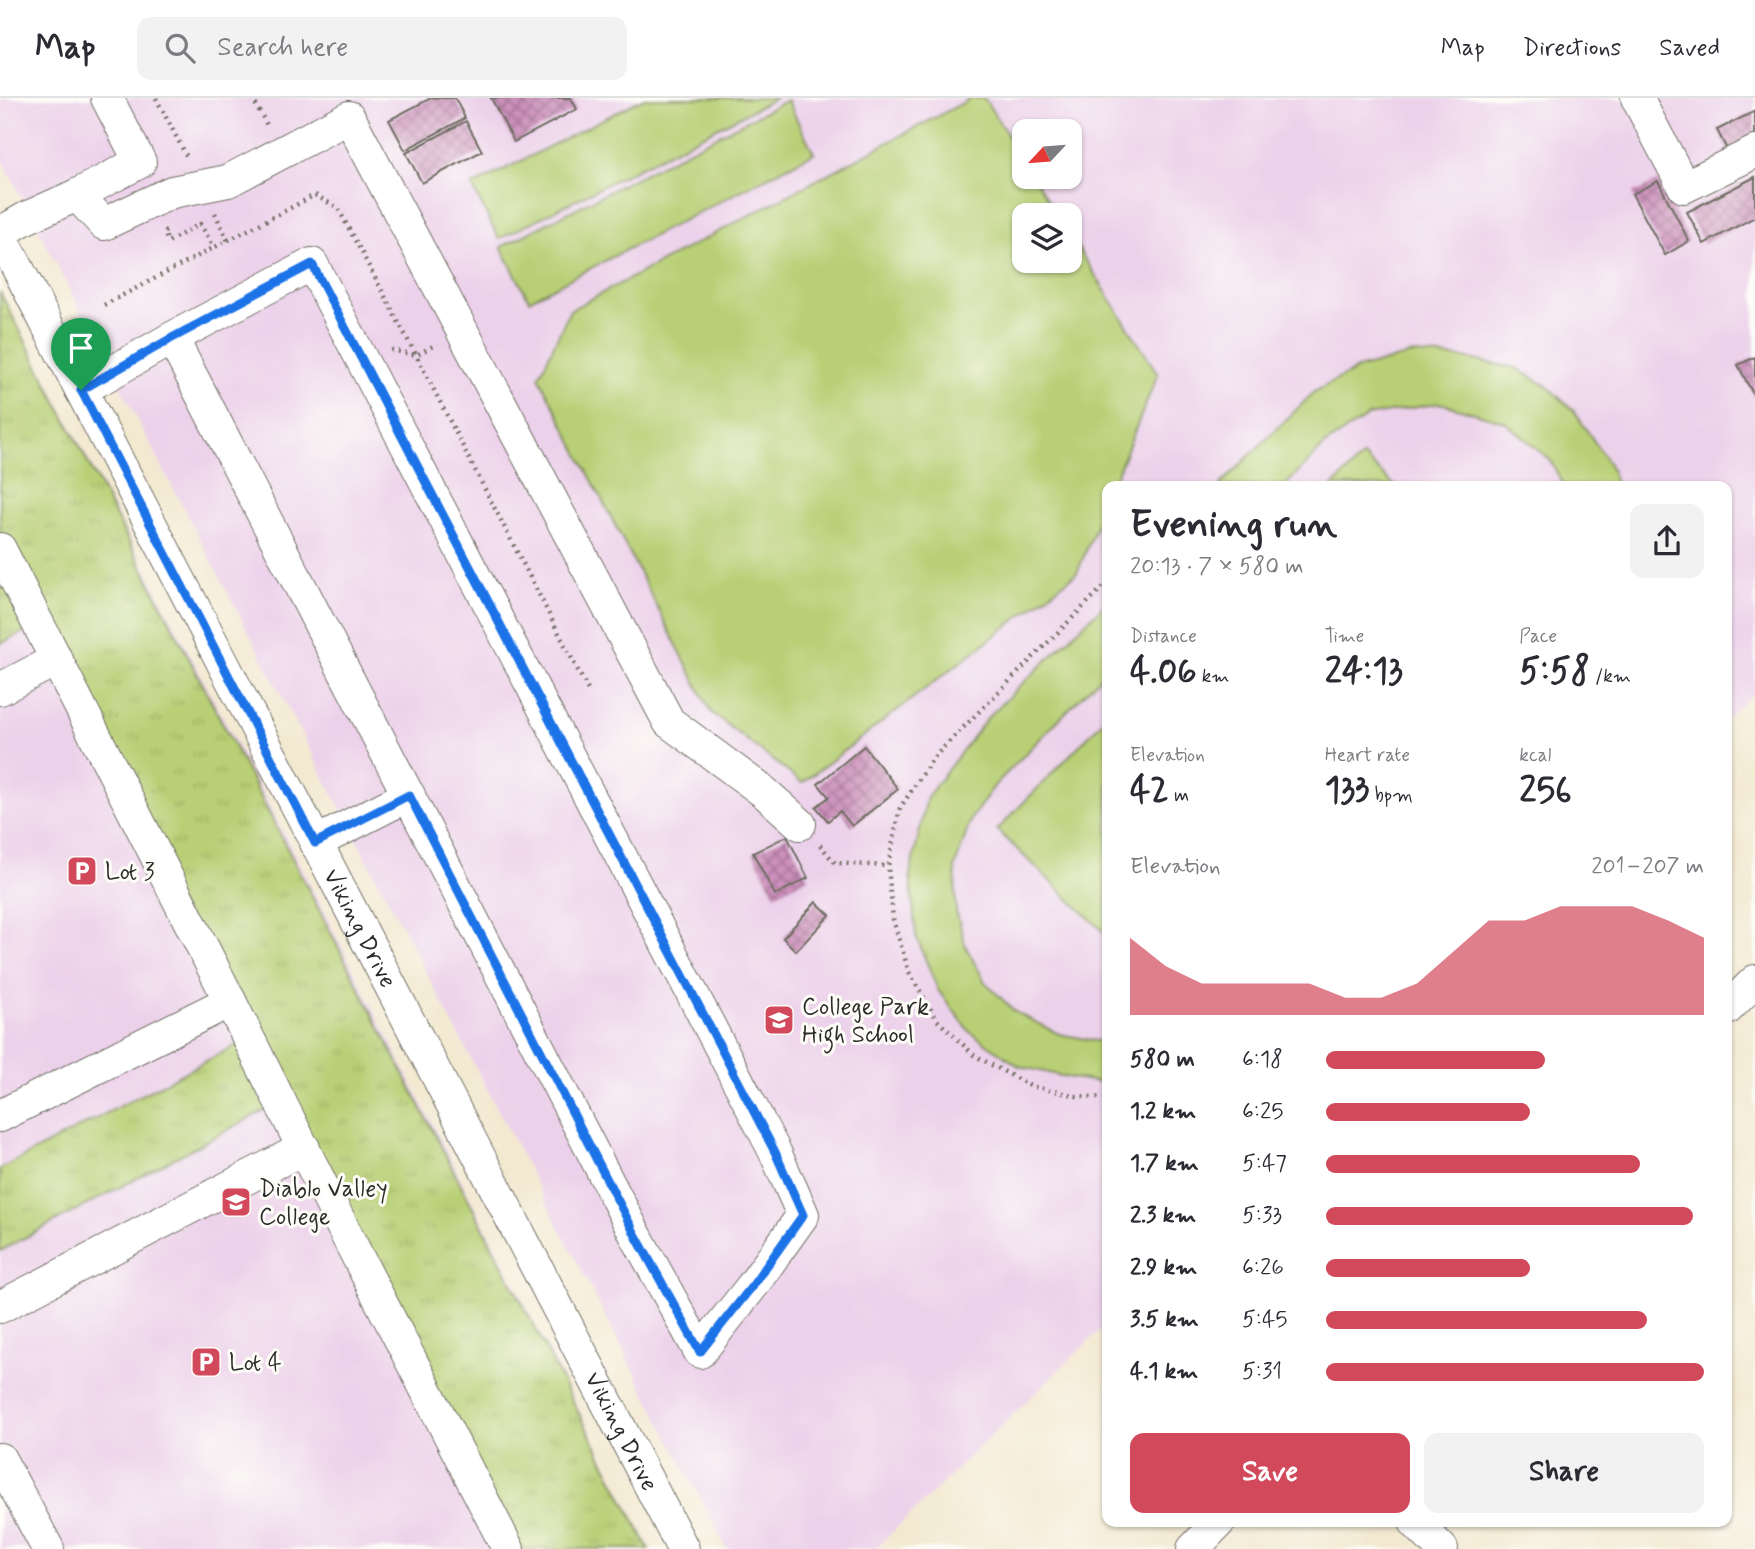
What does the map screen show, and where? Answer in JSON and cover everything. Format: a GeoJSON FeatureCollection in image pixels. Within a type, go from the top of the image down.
{"type":"FeatureCollection","features":[{"type":"Feature","properties":{"kind":"street"},"geometry":{"type":"LineString","coordinates":[[0,233],[141,162],[107,98]]}},
{"type":"Feature","properties":{"kind":"street"},"geometry":{"type":"LineString","coordinates":[[1637,98],[1684,187],[1755,152]]}},
{"type":"Feature","properties":{"kind":"street"},"geometry":{"type":"LineString","coordinates":[[77,195],[104,224],[172,192],[228,181],[349,117],[669,722],[764,792],[800,824]]}},
{"type":"Feature","properties":{"kind":"street","name":"Viking Drive"},"geometry":{"type":"LineString","coordinates":[[0,233],[682,1549]]}},
{"type":"Feature","properties":{"kind":"street"},"geometry":{"type":"LineString","coordinates":[[81,390],[172,338],[312,264],[775,1152],[803,1215],[753,1285],[700,1352],[635,1234],[172,338]]}},
{"type":"Feature","properties":{"kind":"street"},"geometry":{"type":"LineString","coordinates":[[1,556],[508,1549]]}},
{"type":"Feature","properties":{"kind":"street"},"geometry":{"type":"LineString","coordinates":[[0,690],[56,660]]}},
{"type":"Feature","properties":{"kind":"street"},"geometry":{"type":"LineString","coordinates":[[315,843],[409,795]]}},
{"type":"Feature","properties":{"kind":"street"},"geometry":{"type":"LineString","coordinates":[[1732,1004],[1755,981]]}},
{"type":"Feature","properties":{"kind":"street"},"geometry":{"type":"LineString","coordinates":[[0,1116],[230,1001]]}},
{"type":"Feature","properties":{"kind":"street"},"geometry":{"type":"LineString","coordinates":[[0,1307],[304,1148]]}},
{"type":"Feature","properties":{"kind":"street"},"geometry":{"type":"LineString","coordinates":[[0,1459],[48,1549]]}},
{"type":"Feature","properties":{"kind":"street"},"geometry":{"type":"LineString","coordinates":[[1193,1549],[1214,1527]]}},
{"type":"Feature","properties":{"kind":"street"},"geometry":{"type":"LineString","coordinates":[[1420,1527],[1441,1549]]}},
{"type":"Feature","properties":{"kind":"path"},"geometry":{"type":"LineString","coordinates":[[252,98],[267,126]]}},
{"type":"Feature","properties":{"kind":"path"},"geometry":{"type":"LineString","coordinates":[[212,208],[228,241]]}},
{"type":"Feature","properties":{"kind":"path"},"geometry":{"type":"LineString","coordinates":[[1102,588],[934,757],[900,808],[888,866],[893,919],[909,972],[937,1020],[974,1055],[1030,1086],[1077,1096],[1102,1098]]}},
{"type":"Feature","properties":{"kind":"path"},"geometry":{"type":"LineString","coordinates":[[800,824],[835,863],[888,866]]}},
{"type":"Feature","properties":{"kind":"shaded area","name":"College Park High School"},"geometry":{"type":"Polygon","coordinates":[[[0,98],[1755,98],[1755,691],[1732,713],[1732,481],[1102,481],[1102,1328],[875,1549],[727,1549],[0,156],[0,98]]]}},
{"type":"Feature","properties":{"kind":"shaded area","name":"Diablo Valley College"},"geometry":{"type":"Polygon","coordinates":[[[0,291],[295,855],[650,1549],[0,1549],[0,291]]]}},
{"type":"Feature","properties":{"kind":"green space"},"geometry":{"type":"Polygon","coordinates":[[[644,98],[776,98],[499,239],[472,186],[644,98]]]}},
{"type":"Feature","properties":{"kind":"green space"},"geometry":{"type":"Polygon","coordinates":[[[972,98],[984,98],[1012,142],[1012,189],[1041,189],[1050,203],[1012,203],[1012,273],[1082,273],[1082,254],[1158,374],[1114,481],[1102,481],[1102,512],[1077,573],[802,783],[711,712],[539,377],[570,310],[972,98]]]}},
{"type":"Feature","properties":{"kind":"green space"},"geometry":{"type":"Polygon","coordinates":[[[787,100],[814,153],[529,300],[501,247],[787,100]]]}},
{"type":"Feature","properties":{"kind":"green space"},"geometry":{"type":"Polygon","coordinates":[[[0,292],[649,1549],[508,1549],[280,1102],[0,1251],[0,1169],[248,1039],[38,625],[0,644],[0,292]]]}},
{"type":"Feature","properties":{"kind":"green space"},"geometry":{"type":"Polygon","coordinates":[[[1414,354],[1463,358],[1516,368],[1547,386],[1574,411],[1609,464],[1615,481],[1561,481],[1550,460],[1505,422],[1440,403],[1368,416],[1326,444],[1290,481],[1224,481],[1314,392],[1357,369],[1414,354]]]}},
{"type":"Feature","properties":{"kind":"green space"},"geometry":{"type":"Polygon","coordinates":[[[1363,456],[1390,481],[1338,481],[1363,456]]]}},
{"type":"Feature","properties":{"kind":"green space"},"geometry":{"type":"Polygon","coordinates":[[[1102,607],[1102,675],[995,785],[971,819],[955,867],[956,911],[966,947],[985,982],[1015,1012],[1059,1034],[1102,1040],[1102,1082],[1019,1066],[970,1032],[938,990],[916,936],[910,874],[927,797],[988,717],[1102,607]]]}},
{"type":"Feature","properties":{"kind":"green space"},"geometry":{"type":"Polygon","coordinates":[[[1102,722],[1102,930],[997,830],[1102,722]]]}},
{"type":"Feature","properties":{"kind":"building"},"geometry":{"type":"Polygon","coordinates":[[[431,98],[455,98],[465,118],[405,150],[389,120],[431,98]]]}},
{"type":"Feature","properties":{"kind":"building"},"geometry":{"type":"Polygon","coordinates":[[[491,98],[571,98],[577,109],[514,142],[491,98]]]}},
{"type":"Feature","properties":{"kind":"building"},"geometry":{"type":"Polygon","coordinates":[[[1755,111],[1755,162],[1738,171],[1717,130],[1755,111]]]}},
{"type":"Feature","properties":{"kind":"building"},"geometry":{"type":"Polygon","coordinates":[[[466,121],[482,151],[422,183],[406,153],[466,121]]]}},
{"type":"Feature","properties":{"kind":"building"},"geometry":{"type":"Polygon","coordinates":[[[1755,177],[1755,217],[1704,244],[1687,212],[1755,177]]]}},
{"type":"Feature","properties":{"kind":"building"},"geometry":{"type":"Polygon","coordinates":[[[1658,181],[1689,241],[1665,255],[1632,194],[1658,181]]]}},
{"type":"Feature","properties":{"kind":"building"},"geometry":{"type":"Polygon","coordinates":[[[1755,357],[1755,398],[1738,365],[1755,357]]]}},
{"type":"Feature","properties":{"kind":"building"},"geometry":{"type":"Polygon","coordinates":[[[864,746],[898,789],[852,826],[840,811],[828,821],[816,807],[829,797],[818,784],[864,746]]]}},
{"type":"Feature","properties":{"kind":"building"},"geometry":{"type":"Polygon","coordinates":[[[787,836],[808,878],[775,895],[753,853],[787,836]]]}},
{"type":"Feature","properties":{"kind":"building"},"geometry":{"type":"Polygon","coordinates":[[[816,902],[830,915],[796,951],[783,938],[816,902]]]}},
{"type":"Feature","properties":{"kind":"place","name":"Lot 3"},"geometry":{"type":"Point","coordinates":[82,871]}},
{"type":"Feature","properties":{"kind":"place","name":"College Park High School"},"geometry":{"type":"Point","coordinates":[779,1020]}},
{"type":"Feature","properties":{"kind":"place","name":"Diablo Valley College"},"geometry":{"type":"Point","coordinates":[236,1202]}},
{"type":"Feature","properties":{"kind":"place","name":"Lot 4"},"geometry":{"type":"Point","coordinates":[206,1362]}},
{"type":"Feature","properties":{"kind":"route"},"geometry":{"type":"LineString","coordinates":[[312,264],[775,1152],[803,1215],[753,1285],[700,1352],[635,1234],[409,795],[315,843],[81,390],[312,264]]}}]}
